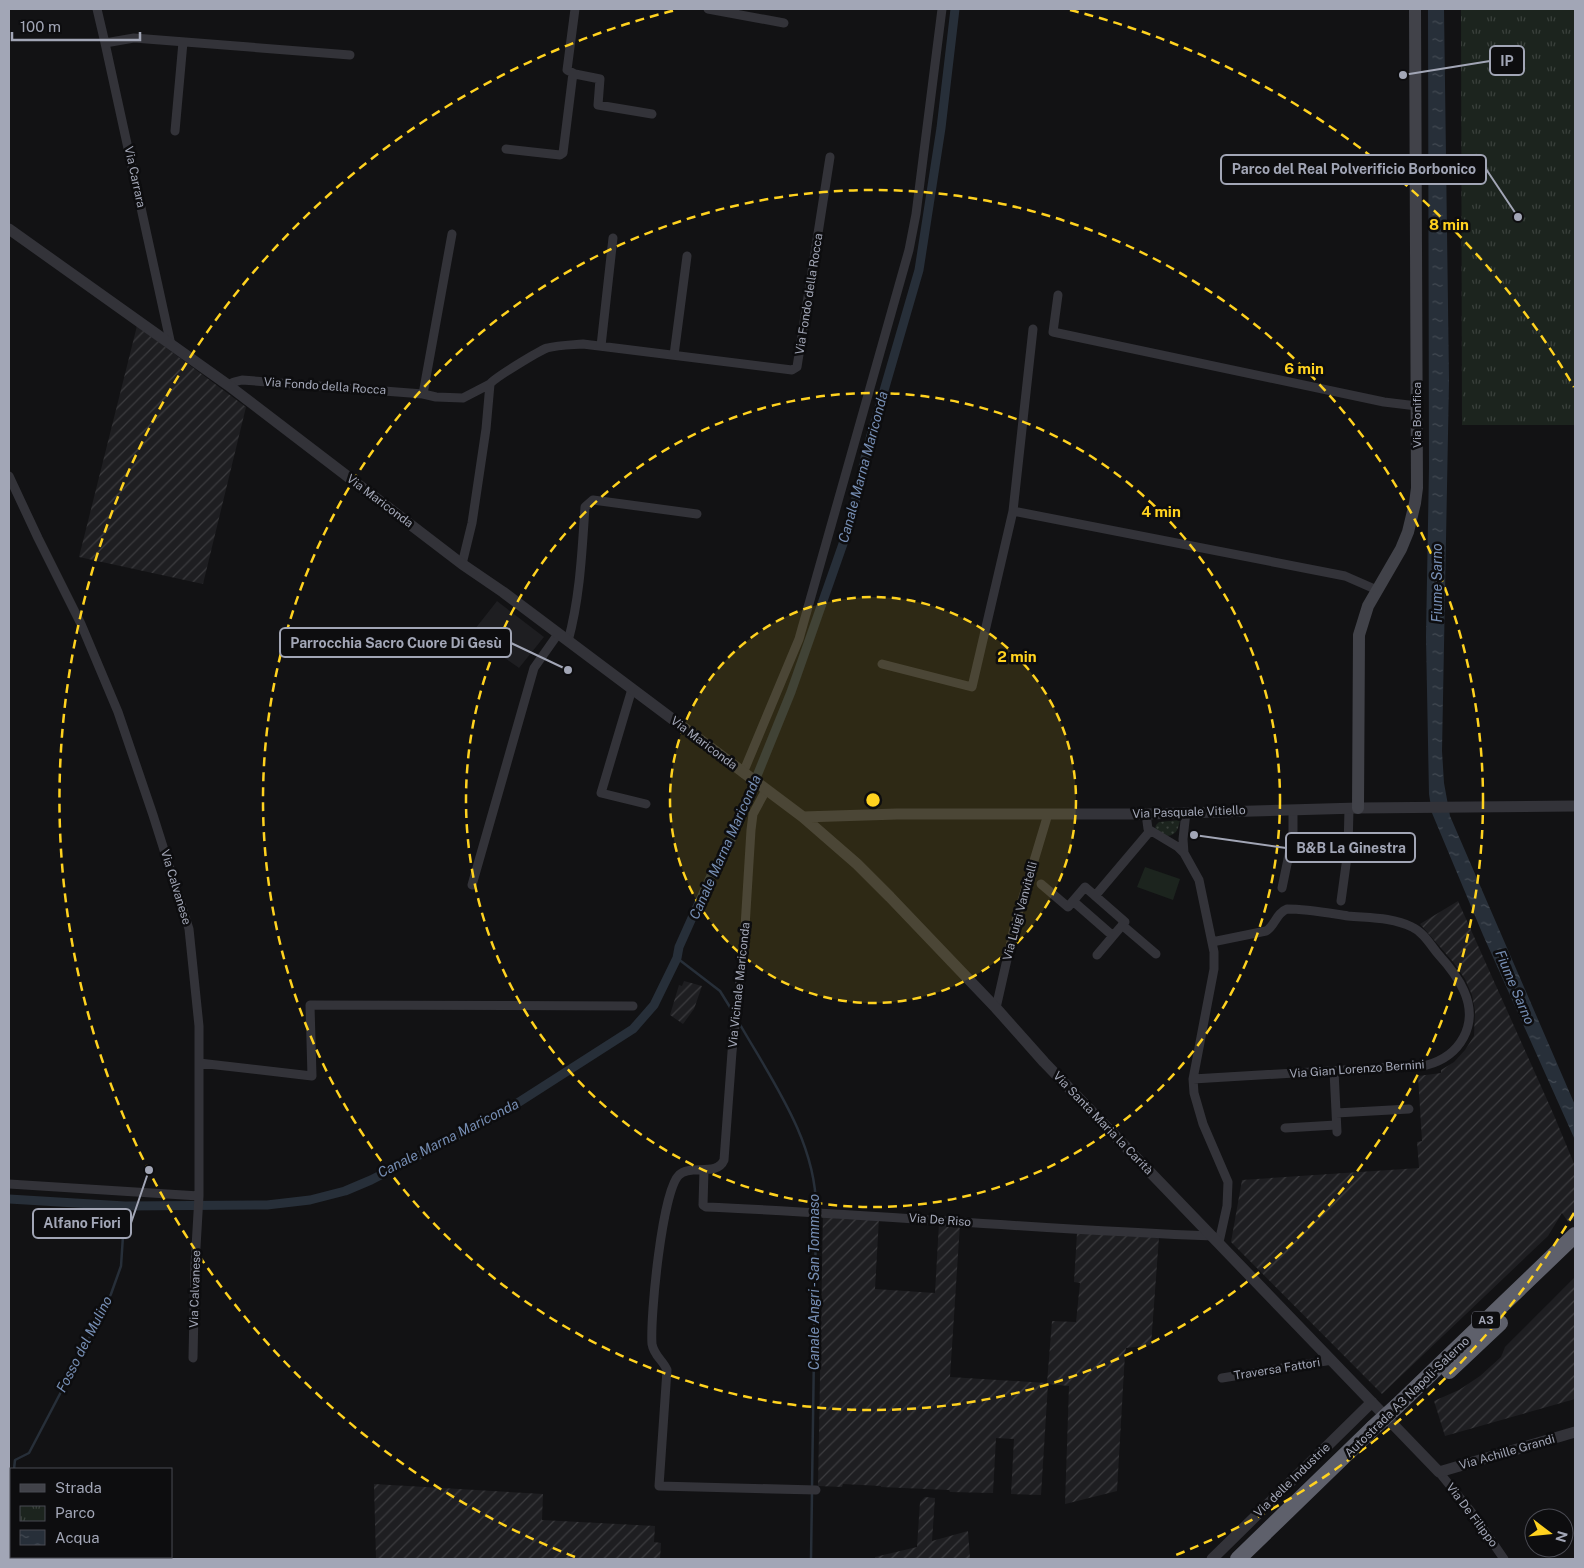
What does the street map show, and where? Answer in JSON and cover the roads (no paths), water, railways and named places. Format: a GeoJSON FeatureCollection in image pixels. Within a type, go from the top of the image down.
{"type":"FeatureCollection","features":[{"type":"Feature","properties":{"kind":"highway","name":"Autostrada A3 Napoli-Salerno"},"geometry":{"type":"LineString","coordinates":[[1400,1410],[1575,1234]]}},
{"type":"Feature","properties":{"kind":"highway","name":"Autostrada A3 Napoli-Salerno"},"geometry":{"type":"LineString","coordinates":[[1238,1559],[1575,1249]]}},
{"type":"Feature","properties":{"kind":"highway","name":"Autostrada A3 Napoli-Salerno"},"geometry":{"type":"LineString","coordinates":[[1253,1559],[1377,1432]]}},
{"type":"Feature","properties":{"kind":"main road","name":"Via Bonifica"},"geometry":{"type":"LineString","coordinates":[[1354,808],[1359,635],[1368,606],[1401,549],[1408,532],[1414,512],[1417,488],[1415,9]]}},
{"type":"Feature","properties":{"kind":"street","name":"Via Carrara"},"geometry":{"type":"LineString","coordinates":[[96,9],[105,42],[171,345]]}},
{"type":"Feature","properties":{"kind":"street"},"geometry":{"type":"LineString","coordinates":[[575,9],[567,70],[600,79],[598,105],[652,114]]}},
{"type":"Feature","properties":{"kind":"street"},"geometry":{"type":"LineString","coordinates":[[708,9],[784,23]]}},
{"type":"Feature","properties":{"kind":"street"},"geometry":{"type":"LineString","coordinates":[[746,774],[799,639],[909,250],[916,214],[942,9]]}},
{"type":"Feature","properties":{"kind":"street"},"geometry":{"type":"LineString","coordinates":[[105,42],[134,38],[350,55]]}},
{"type":"Feature","properties":{"kind":"street"},"geometry":{"type":"LineString","coordinates":[[175,131],[183,42]]}},
{"type":"Feature","properties":{"kind":"street"},"geometry":{"type":"LineString","coordinates":[[506,149],[560,155],[563,153],[573,73]]}},
{"type":"Feature","properties":{"kind":"street","name":"Via Fondo della Rocca"},"geometry":{"type":"LineString","coordinates":[[228,385],[242,380],[463,398],[490,384],[502,374],[544,349],[583,344],[792,370],[797,367],[830,157]]}},
{"type":"Feature","properties":{"kind":"street","name":"Via Mariconda"},"geometry":{"type":"LineString","coordinates":[[9,229],[228,385],[462,564],[762,787]]}},
{"type":"Feature","properties":{"kind":"street"},"geometry":{"type":"LineString","coordinates":[[423,394],[452,234]]}},
{"type":"Feature","properties":{"kind":"street"},"geometry":{"type":"LineString","coordinates":[[600,346],[613,238]]}},
{"type":"Feature","properties":{"kind":"street"},"geometry":{"type":"LineString","coordinates":[[674,355],[687,256]]}},
{"type":"Feature","properties":{"kind":"street"},"geometry":{"type":"LineString","coordinates":[[1058,295],[1053,332],[1384,402],[1417,406]]}},
{"type":"Feature","properties":{"kind":"street"},"geometry":{"type":"LineString","coordinates":[[882,664],[972,687],[1013,511],[1033,329]]}},
{"type":"Feature","properties":{"kind":"street"},"geometry":{"type":"LineString","coordinates":[[462,564],[472,523],[486,429],[490,384]]}},
{"type":"Feature","properties":{"kind":"street","name":"Via Calvanese"},"geometry":{"type":"LineString","coordinates":[[9,476],[81,624],[118,712],[189,928],[199,1026],[199,1198],[195,1264],[193,1358]]}},
{"type":"Feature","properties":{"kind":"street"},"geometry":{"type":"LineString","coordinates":[[568,641],[574,615],[586,507],[592,500],[697,514]]}},
{"type":"Feature","properties":{"kind":"street"},"geometry":{"type":"LineString","coordinates":[[1013,511],[1345,576],[1377,590]]}},
{"type":"Feature","properties":{"kind":"street"},"geometry":{"type":"LineString","coordinates":[[472,885],[534,668],[558,634]]}},
{"type":"Feature","properties":{"kind":"street"},"geometry":{"type":"LineString","coordinates":[[632,689],[601,793],[646,804]]}},
{"type":"Feature","properties":{"kind":"street","name":"Via Santa Maria la Carità"},"geometry":{"type":"LineString","coordinates":[[762,787],[803,817],[863,871],[1439,1472]]}},
{"type":"Feature","properties":{"kind":"street","name":"Via Vicinale Mariconda"},"geometry":{"type":"LineString","coordinates":[[704,1170],[722,1164],[724,1160],[744,943],[750,830],[762,787]]}},
{"type":"Feature","properties":{"kind":"street","name":"Via Pasquale Vitiello"},"geometry":{"type":"LineString","coordinates":[[803,817],[897,814],[1146,814],[1354,808],[1575,806]]}},
{"type":"Feature","properties":{"kind":"street"},"geometry":{"type":"LineString","coordinates":[[1341,901],[1354,808]]}},
{"type":"Feature","properties":{"kind":"street"},"geometry":{"type":"LineString","coordinates":[[1282,888],[1294,834],[1293,810]]}},
{"type":"Feature","properties":{"kind":"street"},"geometry":{"type":"LineString","coordinates":[[1184,853],[1186,812]]}},
{"type":"Feature","properties":{"kind":"street","name":"Via Luigi Vanvitelli"},"geometry":{"type":"LineString","coordinates":[[996,1008],[1015,924],[1048,814]]}},
{"type":"Feature","properties":{"kind":"street"},"geometry":{"type":"LineString","coordinates":[[1146,814],[1147,825],[1150,831],[1166,838],[1172,839],[1177,836],[1184,826]]}},
{"type":"Feature","properties":{"kind":"street"},"geometry":{"type":"LineString","coordinates":[[1095,896],[1150,831]]}},
{"type":"Feature","properties":{"kind":"street"},"geometry":{"type":"LineString","coordinates":[[1166,838],[1184,853],[1199,880],[1215,959],[1193,1078],[1194,1093],[1203,1124],[1228,1182],[1227,1206],[1216,1239]]}},
{"type":"Feature","properties":{"kind":"street"},"geometry":{"type":"LineString","coordinates":[[1040,884],[1068,907],[1085,887],[1125,922],[1097,955]]}},
{"type":"Feature","properties":{"kind":"street"},"geometry":{"type":"LineString","coordinates":[[1073,901],[1113,936]]}},
{"type":"Feature","properties":{"kind":"street","name":"Via Gian Lorenzo Bernini"},"geometry":{"type":"LineString","coordinates":[[1193,1078],[1427,1066],[1452,1054],[1464,1039],[1469,1020],[1468,1002],[1465,992],[1447,964],[1413,927],[1391,920],[1287,909],[1281,912],[1273,926],[1266,931],[1212,942]]}},
{"type":"Feature","properties":{"kind":"street"},"geometry":{"type":"LineString","coordinates":[[1122,925],[1156,954]]}},
{"type":"Feature","properties":{"kind":"street"},"geometry":{"type":"LineString","coordinates":[[199,1063],[312,1076],[310,1005],[633,1006]]}},
{"type":"Feature","properties":{"kind":"street"},"geometry":{"type":"LineString","coordinates":[[1285,1128],[1337,1129],[1334,1071]]}},
{"type":"Feature","properties":{"kind":"street"},"geometry":{"type":"LineString","coordinates":[[1336,1112],[1410,1109]]}},
{"type":"Feature","properties":{"kind":"street"},"geometry":{"type":"LineString","coordinates":[[704,1170],[682,1172],[676,1178],[664,1222],[659,1250],[652,1346],[655,1354],[667,1370],[659,1486],[812,1490]]}},
{"type":"Feature","properties":{"kind":"street","name":"Via De Riso"},"geometry":{"type":"LineString","coordinates":[[704,1170],[702,1200],[703,1205],[706,1207],[816,1211],[1216,1239]]}},
{"type":"Feature","properties":{"kind":"street"},"geometry":{"type":"LineString","coordinates":[[9,1184],[199,1198]]}},
{"type":"Feature","properties":{"kind":"street","name":"Traversa Fattori"},"geometry":{"type":"LineString","coordinates":[[1222,1378],[1332,1360]]}},
{"type":"Feature","properties":{"kind":"street","name":"Via delle Industrie"},"geometry":{"type":"LineString","coordinates":[[1212,1559],[1372,1402]]}},
{"type":"Feature","properties":{"kind":"street","name":"Via Achille Grandi"},"geometry":{"type":"LineString","coordinates":[[1439,1472],[1575,1432]]}},
{"type":"Feature","properties":{"kind":"street","name":"Via De Filippo"},"geometry":{"type":"LineString","coordinates":[[1439,1472],[1473,1514],[1504,1559]]}},
{"type":"Feature","properties":{"kind":"water","name":"Fiume Sarno"},"geometry":{"type":"Polygon","coordinates":[[[1428,9],[1444,9],[1449,381],[1442,751],[1444,783],[1450,816],[1575,1105],[1575,1140],[1483,935],[1432,813],[1429,794],[1426,637],[1429,468],[1428,9]]]}},
{"type":"Feature","properties":{"kind":"waterway","name":"Canale Marna Mariconda"},"geometry":{"type":"LineString","coordinates":[[9,1199],[125,1206],[267,1205],[310,1200],[345,1191],[371,1180],[505,1111],[633,1029],[654,1005],[677,958],[679,947],[713,871],[727,850],[791,692],[851,521],[867,449],[919,270],[941,128],[955,9]]}},
{"type":"Feature","properties":{"kind":"waterway","name":"Canale Angri - San Tommaso"},"geometry":{"type":"LineString","coordinates":[[677,958],[720,991],[733,1012]]}},
{"type":"Feature","properties":{"kind":"waterway","name":"Canale Angri - San Tommaso"},"geometry":{"type":"LineString","coordinates":[[738,1021],[790,1112],[800,1136],[809,1160],[816,1210]]}},
{"type":"Feature","properties":{"kind":"waterway","name":"Fosso del Mulino"},"geometry":{"type":"LineString","coordinates":[[14,1468],[15,1460],[29,1453],[111,1294],[121,1266],[125,1206]]}},
{"type":"Feature","properties":{"kind":"waterway","name":"Canale Angri - San Tommaso"},"geometry":{"type":"LineString","coordinates":[[812,1488],[816,1216]]}},
{"type":"Feature","properties":{"kind":"waterway","name":"Canale Angri - San Tommaso"},"geometry":{"type":"LineString","coordinates":[[811,1559],[812,1493]]}},
{"type":"Feature","properties":{"kind":"place","name":"IP"},"geometry":{"type":"Point","coordinates":[1403,75]}},
{"type":"Feature","properties":{"kind":"place","name":"Parco del Real Polverificio Borbonico"},"geometry":{"type":"Point","coordinates":[1518,217]}},
{"type":"Feature","properties":{"kind":"place","name":"Parrocchia Sacro Cuore Di Gesù"},"geometry":{"type":"Point","coordinates":[568,670]}},
{"type":"Feature","properties":{"kind":"place","name":"B&B La Ginestra"},"geometry":{"type":"Point","coordinates":[1194,835]}},
{"type":"Feature","properties":{"kind":"place","name":"Alfano Fiori"},"geometry":{"type":"Point","coordinates":[149,1170]}}]}
